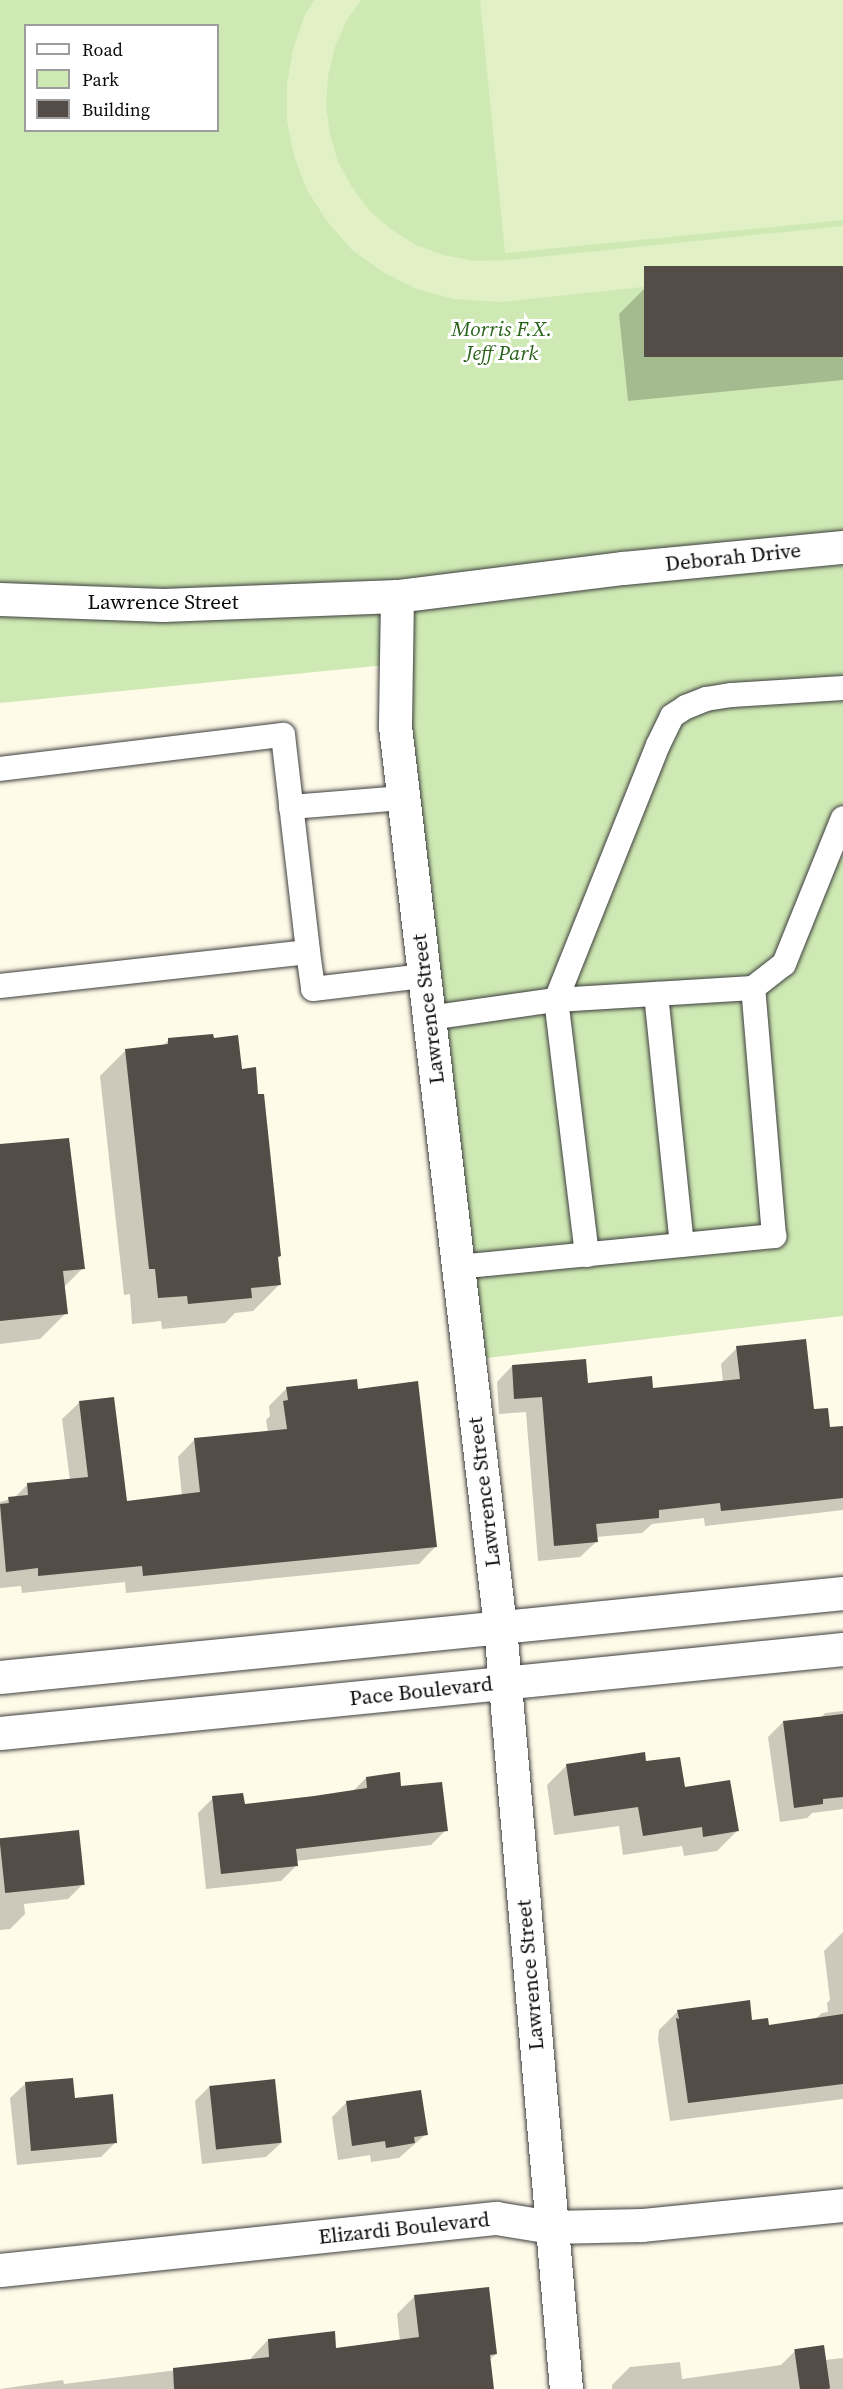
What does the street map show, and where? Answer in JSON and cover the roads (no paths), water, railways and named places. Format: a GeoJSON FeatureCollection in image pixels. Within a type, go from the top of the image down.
{"type":"FeatureCollection","features":[{"type":"Feature","properties":{"kind":"street","name":"Deborah Drive"},"geometry":{"type":"LineString","coordinates":[[623,568],[843,547]]}},
{"type":"Feature","properties":{"kind":"street","name":"Lawrence Street"},"geometry":{"type":"LineString","coordinates":[[0,599],[163,605],[397,596],[623,568]]}},
{"type":"Feature","properties":{"kind":"street","name":"Lawrence Street"},"geometry":{"type":"LineString","coordinates":[[397,596],[396,726],[506,1682],[551,2227],[567,2389]]}},
{"type":"Feature","properties":{"kind":"street"},"geometry":{"type":"LineString","coordinates":[[0,1677],[843,1593]]}},
{"type":"Feature","properties":{"kind":"street","name":"Pace Boulevard"},"geometry":{"type":"LineString","coordinates":[[0,1733],[843,1648]]}},
{"type":"Feature","properties":{"kind":"street","name":"Elizardi Boulevard"},"geometry":{"type":"LineString","coordinates":[[0,2270],[496,2218],[551,2227],[642,2225],[843,2205]]}},
{"type":"Feature","properties":{"kind":"lane"},"geometry":{"type":"LineString","coordinates":[[587,1255],[556,1000],[672,716],[706,699],[732,695],[843,688]]}},
{"type":"Feature","properties":{"kind":"lane"},"geometry":{"type":"LineString","coordinates":[[0,769],[283,735],[313,989],[424,976]]}},
{"type":"Feature","properties":{"kind":"lane"},"geometry":{"type":"LineString","coordinates":[[291,807],[404,798]]}},
{"type":"Feature","properties":{"kind":"lane"},"geometry":{"type":"LineString","coordinates":[[429,1018],[556,1000],[753,988],[784,964],[843,818]]}},
{"type":"Feature","properties":{"kind":"lane"},"geometry":{"type":"LineString","coordinates":[[0,986],[308,952]]}},
{"type":"Feature","properties":{"kind":"lane"},"geometry":{"type":"LineString","coordinates":[[458,1267],[774,1236],[753,988]]}},
{"type":"Feature","properties":{"kind":"lane"},"geometry":{"type":"LineString","coordinates":[[656,994],[682,1245]]}},
{"type":"Feature","properties":{"kind":"park label","name":"Morris F.X. Jeff Park"},"geometry":{"type":"Point","coordinates":[502,341]}}]}
